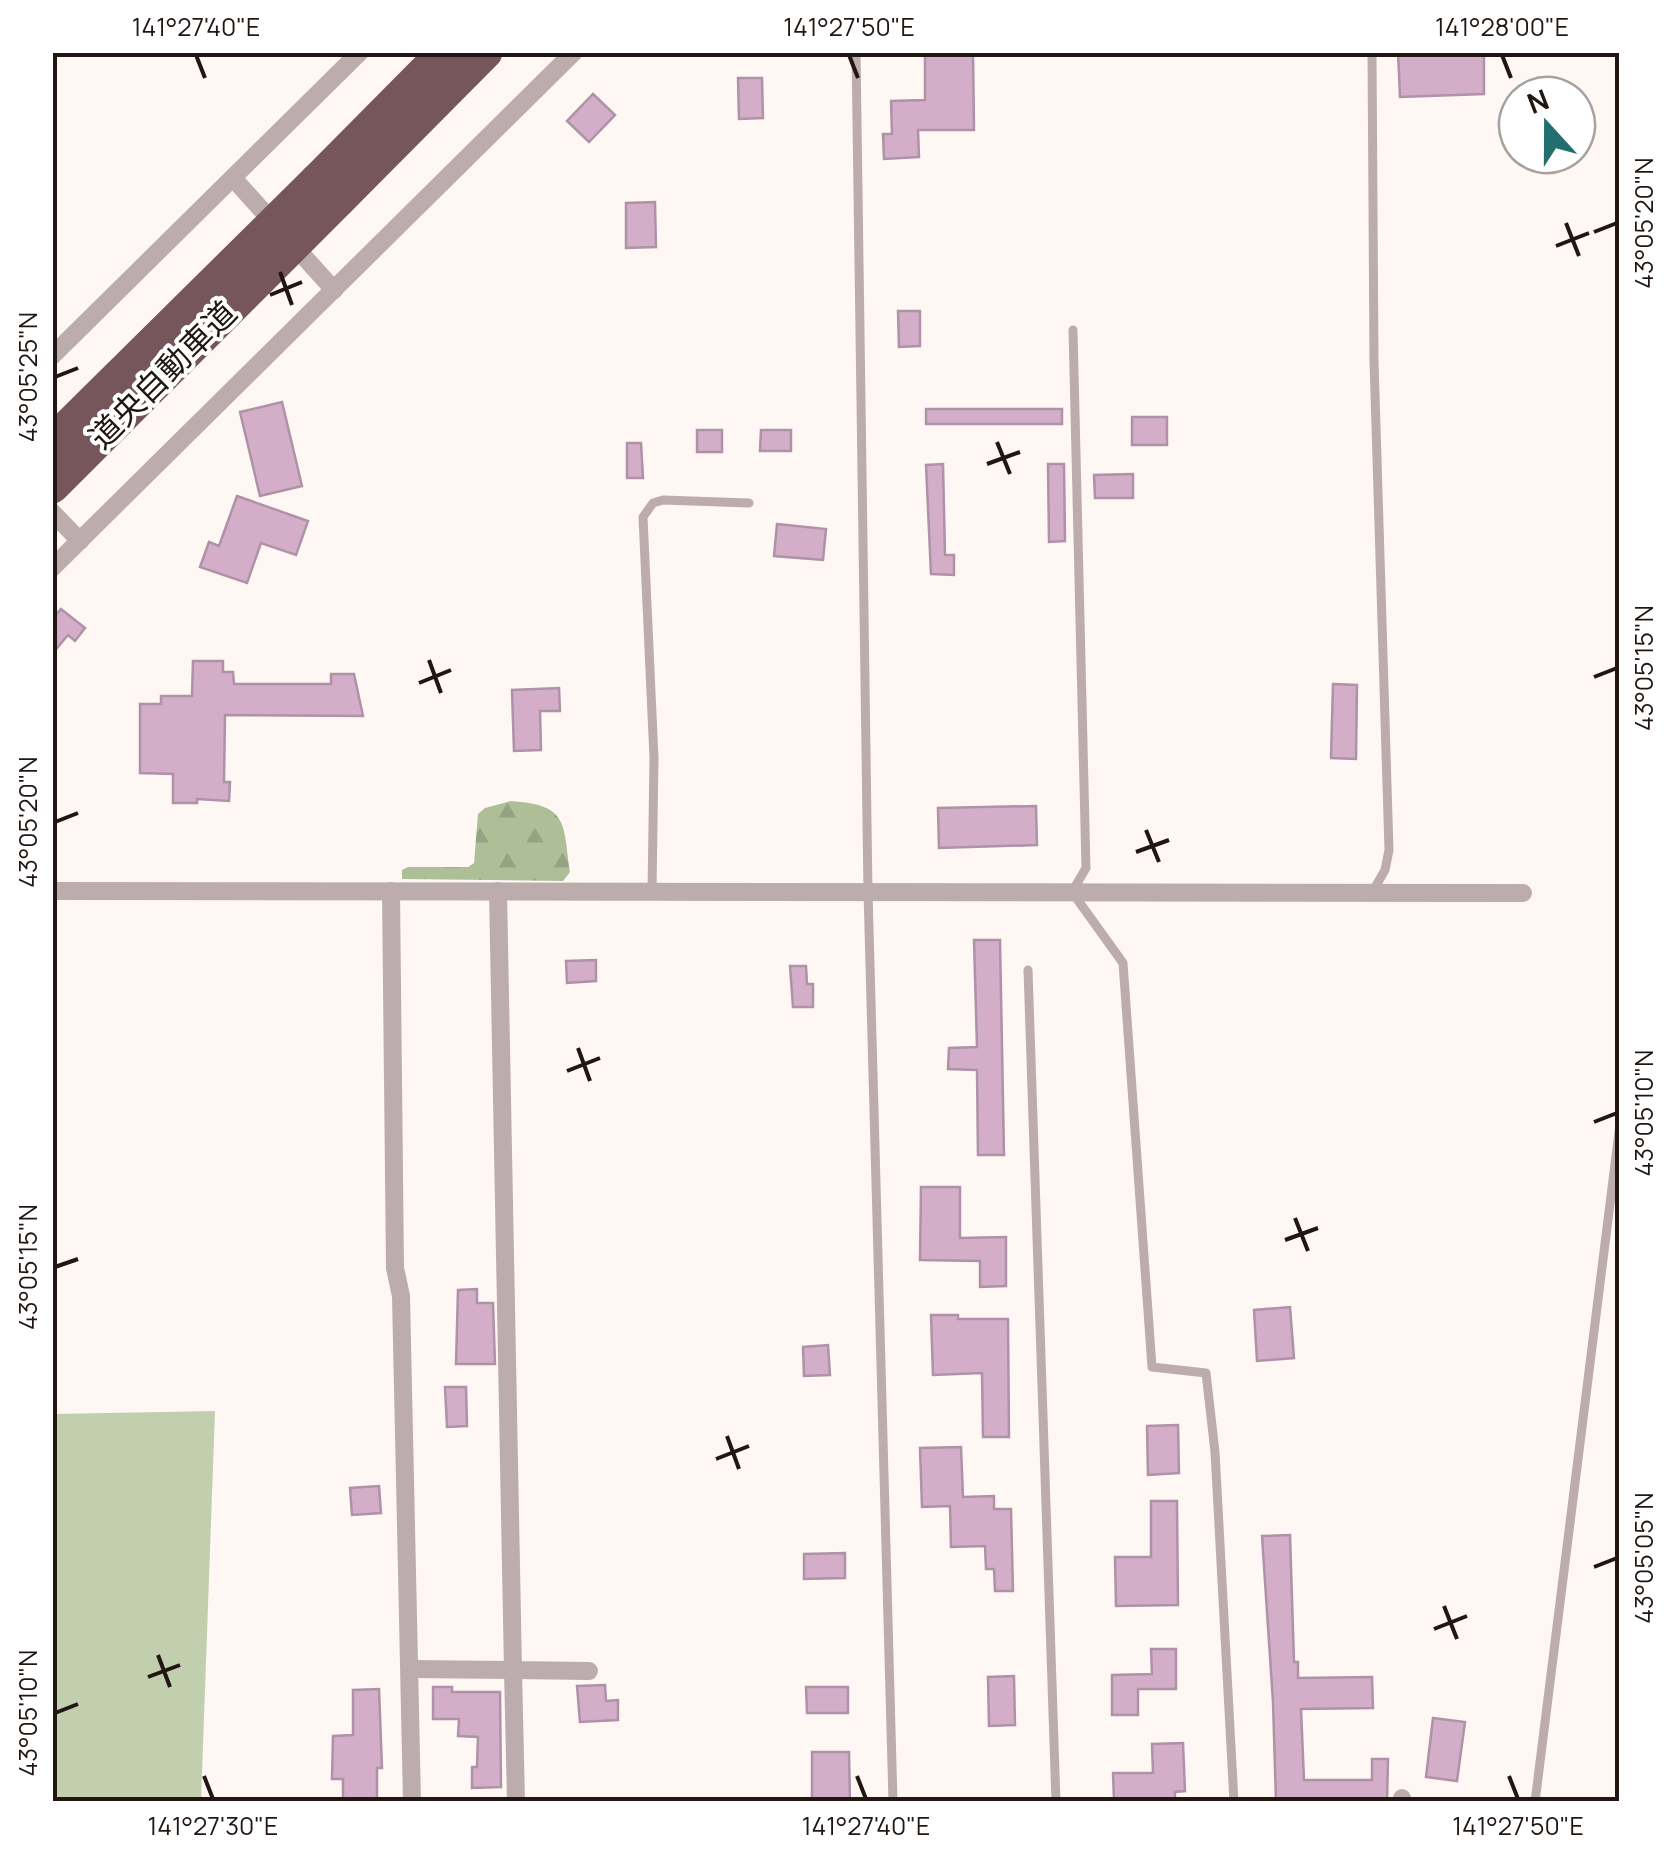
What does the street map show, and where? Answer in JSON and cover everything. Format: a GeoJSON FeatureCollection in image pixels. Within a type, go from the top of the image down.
{"type":"FeatureCollection","features":[{"type":"Feature","properties":{"kind":"highway","name":"道央自動車道"},"geometry":{"type":"LineString","coordinates":[[52,486],[327,190],[445,52]]}},
{"type":"Feature","properties":{"kind":"highway","name":"道央自動車道"},"geometry":{"type":"LineString","coordinates":[[52,444],[327,190],[485,52]]}},
{"type":"Feature","properties":{"kind":"street"},"geometry":{"type":"LineString","coordinates":[[52,356],[360,52]]}},
{"type":"Feature","properties":{"kind":"street"},"geometry":{"type":"LineString","coordinates":[[52,568],[574,52]]}},
{"type":"Feature","properties":{"kind":"street"},"geometry":{"type":"LineString","coordinates":[[232,178],[334,290]]}},
{"type":"Feature","properties":{"kind":"street"},"geometry":{"type":"LineString","coordinates":[[52,512],[80,541]]}},
{"type":"Feature","properties":{"kind":"street"},"geometry":{"type":"LineString","coordinates":[[390,891],[395,1268],[401,1296],[412,1802]]}},
{"type":"Feature","properties":{"kind":"street"},"geometry":{"type":"LineString","coordinates":[[498,891],[516,1802]]}},
{"type":"Feature","properties":{"kind":"street"},"geometry":{"type":"LineString","coordinates":[[52,892],[1523,892]]}},
{"type":"Feature","properties":{"kind":"street"},"geometry":{"type":"LineString","coordinates":[[410,1669],[589,1672]]}},
{"type":"Feature","properties":{"kind":"lane"},"geometry":{"type":"LineString","coordinates":[[856,52],[868,892],[893,1802]]}},
{"type":"Feature","properties":{"kind":"lane"},"geometry":{"type":"LineString","coordinates":[[1372,52],[1374,361],[1389,850],[1385,870],[1372,892]]}},
{"type":"Feature","properties":{"kind":"lane"},"geometry":{"type":"LineString","coordinates":[[1073,330],[1086,868],[1072,892],[1123,963],[1152,1367],[1206,1373],[1215,1452],[1234,1802]]}},
{"type":"Feature","properties":{"kind":"lane"},"geometry":{"type":"LineString","coordinates":[[652,892],[654,758],[643,517],[653,503],[663,500],[748,503]]}},
{"type":"Feature","properties":{"kind":"lane"},"geometry":{"type":"LineString","coordinates":[[1028,970],[1056,1802]]}},
{"type":"Feature","properties":{"kind":"lane"},"geometry":{"type":"LineString","coordinates":[[1535,1802],[1620,1124]]}},
{"type":"Feature","properties":{"kind":"green space"},"geometry":{"type":"Polygon","coordinates":[[[511,801],[544,807],[560,820],[570,872],[563,881],[402,879],[402,870],[408,867],[468,867],[474,863],[478,814],[485,808],[511,801]]]}},
{"type":"Feature","properties":{"kind":"green space"},"geometry":{"type":"Polygon","coordinates":[[[215,1411],[201,1801],[53,1801],[53,1414],[215,1411]]]}},
{"type":"Feature","properties":{"kind":"building"},"geometry":{"type":"Polygon","coordinates":[[[925,52],[973,52],[974,130],[918,130],[919,157],[884,159],[883,134],[892,134],[891,101],[925,100],[925,52]]]}},
{"type":"Feature","properties":{"kind":"building"},"geometry":{"type":"Polygon","coordinates":[[[1398,52],[1484,52],[1484,94],[1400,97],[1398,52]]]}},
{"type":"Feature","properties":{"kind":"building"},"geometry":{"type":"Polygon","coordinates":[[[738,78],[762,78],[763,118],[739,119],[738,78]]]}},
{"type":"Feature","properties":{"kind":"building"},"geometry":{"type":"Polygon","coordinates":[[[593,94],[615,115],[589,142],[567,121],[593,94]]]}},
{"type":"Feature","properties":{"kind":"building"},"geometry":{"type":"Polygon","coordinates":[[[655,202],[656,247],[626,248],[626,203],[655,202]]]}},
{"type":"Feature","properties":{"kind":"building"},"geometry":{"type":"Polygon","coordinates":[[[898,311],[920,311],[920,346],[899,347],[898,311]]]}},
{"type":"Feature","properties":{"kind":"building"},"geometry":{"type":"Polygon","coordinates":[[[282,402],[302,486],[260,496],[240,412],[282,402]]]}},
{"type":"Feature","properties":{"kind":"building"},"geometry":{"type":"Polygon","coordinates":[[[926,409],[1062,409],[1062,424],[926,424],[926,409]]]}},
{"type":"Feature","properties":{"kind":"building"},"geometry":{"type":"Polygon","coordinates":[[[1132,417],[1167,417],[1167,445],[1132,445],[1132,417]]]}},
{"type":"Feature","properties":{"kind":"building"},"geometry":{"type":"Polygon","coordinates":[[[697,430],[722,430],[722,452],[697,452],[697,430]]]}},
{"type":"Feature","properties":{"kind":"building"},"geometry":{"type":"Polygon","coordinates":[[[761,430],[791,430],[791,451],[760,451],[761,430]]]}},
{"type":"Feature","properties":{"kind":"building"},"geometry":{"type":"Polygon","coordinates":[[[627,443],[641,443],[643,478],[627,478],[627,443]]]}},
{"type":"Feature","properties":{"kind":"building"},"geometry":{"type":"Polygon","coordinates":[[[943,464],[945,555],[954,555],[954,575],[931,574],[926,465],[943,464]]]}},
{"type":"Feature","properties":{"kind":"building"},"geometry":{"type":"Polygon","coordinates":[[[1048,464],[1064,464],[1065,541],[1049,542],[1048,464]]]}},
{"type":"Feature","properties":{"kind":"building"},"geometry":{"type":"Polygon","coordinates":[[[1133,474],[1133,498],[1095,498],[1094,475],[1133,474]]]}},
{"type":"Feature","properties":{"kind":"building"},"geometry":{"type":"Polygon","coordinates":[[[237,496],[308,521],[296,555],[261,543],[247,583],[200,567],[209,542],[219,546],[237,496]]]}},
{"type":"Feature","properties":{"kind":"building"},"geometry":{"type":"Polygon","coordinates":[[[777,524],[826,529],[823,560],[774,556],[777,524]]]}},
{"type":"Feature","properties":{"kind":"building"},"geometry":{"type":"Polygon","coordinates":[[[61,609],[85,628],[75,641],[68,635],[52,654],[52,619],[61,609]]]}},
{"type":"Feature","properties":{"kind":"building"},"geometry":{"type":"Polygon","coordinates":[[[193,661],[223,661],[223,672],[233,672],[234,684],[331,684],[331,674],[354,674],[363,716],[225,715],[224,782],[230,782],[229,801],[197,799],[197,803],[173,803],[173,774],[140,773],[140,704],[161,704],[161,696],[192,696],[193,661]]]}},
{"type":"Feature","properties":{"kind":"building"},"geometry":{"type":"Polygon","coordinates":[[[1333,684],[1357,685],[1356,759],[1331,758],[1333,684]]]}},
{"type":"Feature","properties":{"kind":"building"},"geometry":{"type":"Polygon","coordinates":[[[559,688],[560,711],[540,711],[541,750],[514,751],[512,690],[559,688]]]}},
{"type":"Feature","properties":{"kind":"building"},"geometry":{"type":"Polygon","coordinates":[[[1036,806],[1037,845],[939,848],[938,808],[1036,806]]]}},
{"type":"Feature","properties":{"kind":"building"},"geometry":{"type":"Polygon","coordinates":[[[974,940],[1000,940],[1004,1155],[978,1155],[977,1070],[948,1069],[949,1048],[977,1047],[974,940]]]}},
{"type":"Feature","properties":{"kind":"building"},"geometry":{"type":"Polygon","coordinates":[[[596,960],[596,981],[567,983],[566,961],[596,960]]]}},
{"type":"Feature","properties":{"kind":"building"},"geometry":{"type":"Polygon","coordinates":[[[790,966],[806,966],[807,984],[813,984],[813,1007],[793,1007],[790,966]]]}},
{"type":"Feature","properties":{"kind":"building"},"geometry":{"type":"Polygon","coordinates":[[[921,1187],[960,1187],[960,1238],[1006,1237],[1006,1286],[980,1287],[980,1261],[920,1260],[921,1187]]]}},
{"type":"Feature","properties":{"kind":"building"},"geometry":{"type":"Polygon","coordinates":[[[477,1289],[477,1303],[493,1303],[495,1364],[456,1364],[458,1290],[477,1289]]]}},
{"type":"Feature","properties":{"kind":"building"},"geometry":{"type":"Polygon","coordinates":[[[1290,1307],[1294,1358],[1257,1361],[1254,1310],[1290,1307]]]}},
{"type":"Feature","properties":{"kind":"building"},"geometry":{"type":"Polygon","coordinates":[[[931,1315],[1008,1319],[1009,1437],[983,1437],[982,1373],[933,1375],[931,1315]]]}},
{"type":"Feature","properties":{"kind":"building"},"geometry":{"type":"Polygon","coordinates":[[[828,1345],[830,1375],[804,1376],[803,1347],[828,1345]]]}},
{"type":"Feature","properties":{"kind":"building"},"geometry":{"type":"Polygon","coordinates":[[[445,1387],[466,1387],[467,1426],[447,1427],[445,1387]]]}},
{"type":"Feature","properties":{"kind":"building"},"geometry":{"type":"Polygon","coordinates":[[[1178,1425],[1179,1473],[1148,1475],[1147,1426],[1178,1425]]]}},
{"type":"Feature","properties":{"kind":"building"},"geometry":{"type":"Polygon","coordinates":[[[961,1447],[963,1497],[994,1496],[994,1509],[1011,1509],[1013,1591],[995,1591],[994,1569],[986,1569],[985,1546],[951,1547],[950,1506],[922,1507],[920,1448],[961,1447]]]}},
{"type":"Feature","properties":{"kind":"building"},"geometry":{"type":"Polygon","coordinates":[[[379,1486],[381,1513],[352,1515],[350,1488],[379,1486]]]}},
{"type":"Feature","properties":{"kind":"building"},"geometry":{"type":"Polygon","coordinates":[[[1151,1501],[1177,1501],[1178,1605],[1116,1606],[1115,1557],[1151,1557],[1151,1501]]]}},
{"type":"Feature","properties":{"kind":"building"},"geometry":{"type":"Polygon","coordinates":[[[1290,1535],[1294,1662],[1298,1662],[1298,1678],[1372,1677],[1373,1708],[1301,1709],[1304,1780],[1372,1780],[1372,1759],[1388,1759],[1387,1802],[1276,1802],[1262,1536],[1290,1535]]]}},
{"type":"Feature","properties":{"kind":"building"},"geometry":{"type":"Polygon","coordinates":[[[845,1553],[845,1578],[804,1579],[804,1554],[845,1553]]]}},
{"type":"Feature","properties":{"kind":"building"},"geometry":{"type":"Polygon","coordinates":[[[1151,1649],[1176,1649],[1176,1689],[1138,1689],[1138,1715],[1112,1715],[1112,1675],[1152,1674],[1151,1649]]]}},
{"type":"Feature","properties":{"kind":"building"},"geometry":{"type":"Polygon","coordinates":[[[1014,1676],[1015,1725],[989,1726],[988,1677],[1014,1676]]]}},
{"type":"Feature","properties":{"kind":"building"},"geometry":{"type":"Polygon","coordinates":[[[605,1685],[606,1701],[618,1700],[618,1720],[580,1722],[577,1686],[605,1685]]]}},
{"type":"Feature","properties":{"kind":"building"},"geometry":{"type":"Polygon","coordinates":[[[433,1687],[452,1687],[452,1692],[500,1692],[501,1787],[472,1788],[478,1737],[458,1736],[459,1719],[433,1719],[433,1687]]]}},
{"type":"Feature","properties":{"kind":"building"},"geometry":{"type":"Polygon","coordinates":[[[806,1687],[848,1687],[848,1713],[807,1713],[806,1687]]]}},
{"type":"Feature","properties":{"kind":"building"},"geometry":{"type":"Polygon","coordinates":[[[379,1689],[382,1768],[377,1768],[377,1802],[343,1801],[343,1779],[332,1779],[333,1736],[353,1735],[353,1690],[379,1689]]]}},
{"type":"Feature","properties":{"kind":"building"},"geometry":{"type":"Polygon","coordinates":[[[1433,1718],[1465,1722],[1457,1781],[1426,1777],[1433,1718]]]}},
{"type":"Feature","properties":{"kind":"building"},"geometry":{"type":"Polygon","coordinates":[[[1183,1743],[1185,1791],[1175,1792],[1175,1802],[1114,1802],[1113,1773],[1153,1773],[1152,1744],[1183,1743]]]}},
{"type":"Feature","properties":{"kind":"building"},"geometry":{"type":"Polygon","coordinates":[[[812,1752],[849,1752],[850,1802],[812,1802],[812,1752]]]}}]}
